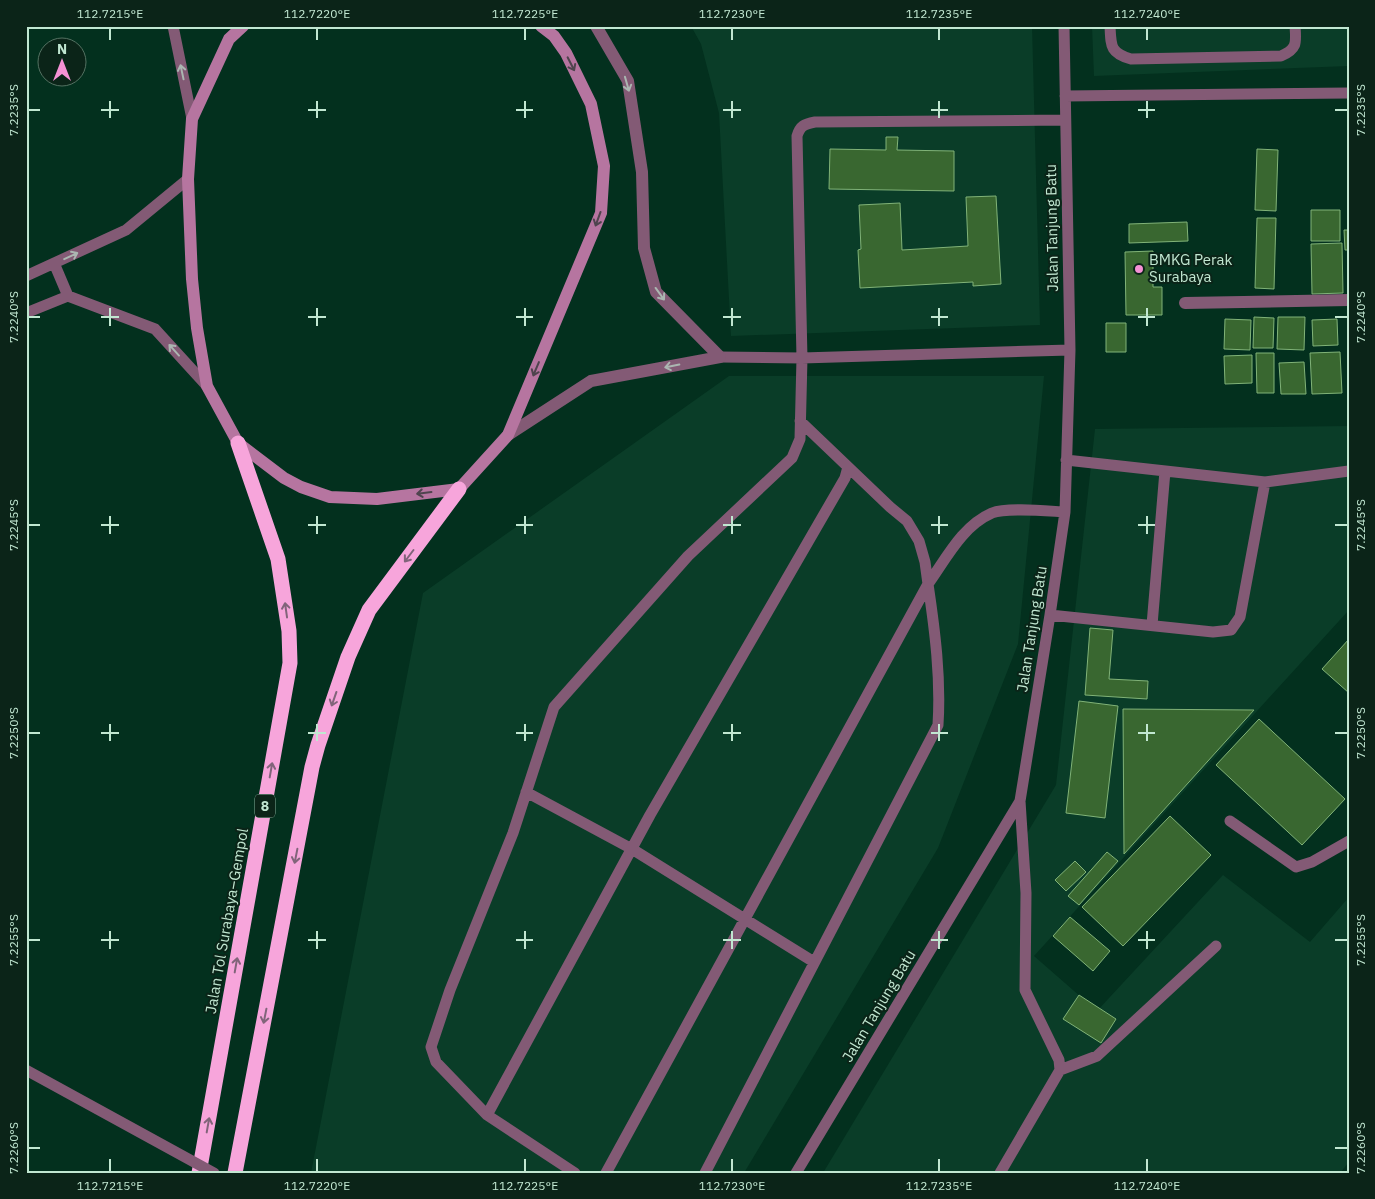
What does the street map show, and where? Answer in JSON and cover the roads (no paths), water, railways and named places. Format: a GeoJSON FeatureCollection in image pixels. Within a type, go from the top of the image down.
{"type":"FeatureCollection","features":[{"type":"Feature","properties":{"kind":"highway","name":"Jalan Tol Surabaya–Gempol"},"geometry":{"type":"LineString","coordinates":[[199,1173],[290,663],[289,631],[278,559],[238,443]]}},
{"type":"Feature","properties":{"kind":"highway"},"geometry":{"type":"LineString","coordinates":[[235,1173],[312,767],[318,745],[348,657],[370,610],[460,489]]}},
{"type":"Feature","properties":{"kind":"main road"},"geometry":{"type":"LineString","coordinates":[[243,26],[229,39],[192,119],[188,179],[192,280],[196,328],[207,386],[238,443],[284,478],[330,497],[376,499],[460,489],[508,435],[601,213],[604,166],[591,104],[566,53],[552,31],[541,26]]}},
{"type":"Feature","properties":{"kind":"street"},"geometry":{"type":"LineString","coordinates":[[596,26],[628,81],[642,172],[644,248],[656,292],[720,357]]}},
{"type":"Feature","properties":{"kind":"street"},"geometry":{"type":"LineString","coordinates":[[1185,303],[1349,300]]}},
{"type":"Feature","properties":{"kind":"street"},"geometry":{"type":"LineString","coordinates":[[508,435],[591,381],[720,357]]}},
{"type":"Feature","properties":{"kind":"lane"},"geometry":{"type":"LineString","coordinates":[[173,26],[192,119]]}},
{"type":"Feature","properties":{"kind":"lane","name":"Jalan Tanjung Batu"},"geometry":{"type":"LineString","coordinates":[[796,1173],[1020,802],[1065,512],[1070,350],[1064,26]]}},
{"type":"Feature","properties":{"kind":"lane"},"geometry":{"type":"LineString","coordinates":[[1110,26],[1113,50],[1121,56],[1131,58],[1281,56],[1290,52],[1294,47],[1295,26]]}},
{"type":"Feature","properties":{"kind":"lane"},"geometry":{"type":"LineString","coordinates":[[1065,96],[1349,92]]}},
{"type":"Feature","properties":{"kind":"lane"},"geometry":{"type":"LineString","coordinates":[[575,1173],[487,1116],[436,1062],[431,1047],[450,990],[513,833],[554,707],[688,556],[792,458],[800,439],[802,358],[797,136],[799,129],[805,124],[814,122],[1065,120]]}},
{"type":"Feature","properties":{"kind":"lane"},"geometry":{"type":"LineString","coordinates":[[26,276],[126,230],[188,179]]}},
{"type":"Feature","properties":{"kind":"lane"},"geometry":{"type":"LineString","coordinates":[[54,263],[68,296]]}},
{"type":"Feature","properties":{"kind":"lane"},"geometry":{"type":"LineString","coordinates":[[26,313],[68,296],[156,329],[207,386]]}},
{"type":"Feature","properties":{"kind":"lane"},"geometry":{"type":"LineString","coordinates":[[720,357],[802,358],[1070,350]]}},
{"type":"Feature","properties":{"kind":"lane"},"geometry":{"type":"LineString","coordinates":[[705,1173],[938,726],[939,698],[934,626],[925,562],[919,541],[907,521],[800,422]]}},
{"type":"Feature","properties":{"kind":"lane"},"geometry":{"type":"LineString","coordinates":[[1066,460],[1265,482],[1349,471]]}},
{"type":"Feature","properties":{"kind":"lane"},"geometry":{"type":"LineString","coordinates":[[487,1116],[632,849],[845,478],[848,467]]}},
{"type":"Feature","properties":{"kind":"lane"},"geometry":{"type":"LineString","coordinates":[[1152,625],[1165,471]]}},
{"type":"Feature","properties":{"kind":"lane"},"geometry":{"type":"LineString","coordinates":[[1050,615],[1214,632],[1231,630],[1240,617],[1265,482]]}},
{"type":"Feature","properties":{"kind":"lane"},"geometry":{"type":"LineString","coordinates":[[606,1173],[928,584],[967,529],[992,513],[1026,510],[1065,512]]}},
{"type":"Feature","properties":{"kind":"lane"},"geometry":{"type":"LineString","coordinates":[[526,792],[632,849],[814,962]]}},
{"type":"Feature","properties":{"kind":"lane"},"geometry":{"type":"LineString","coordinates":[[1000,1173],[1060,1070],[1059,1060],[1025,990],[1026,893],[1020,802]]}},
{"type":"Feature","properties":{"kind":"lane"},"geometry":{"type":"LineString","coordinates":[[1230,821],[1296,867],[1312,862],[1349,841]]}},
{"type":"Feature","properties":{"kind":"lane"},"geometry":{"type":"LineString","coordinates":[[1060,1070],[1097,1056],[1216,946]]}},
{"type":"Feature","properties":{"kind":"lane"},"geometry":{"type":"LineString","coordinates":[[26,1070],[214,1173]]}},
{"type":"Feature","properties":{"kind":"place","name":"BMKG Perak Surabaya"},"geometry":{"type":"Point","coordinates":[1139,269]}}]}
